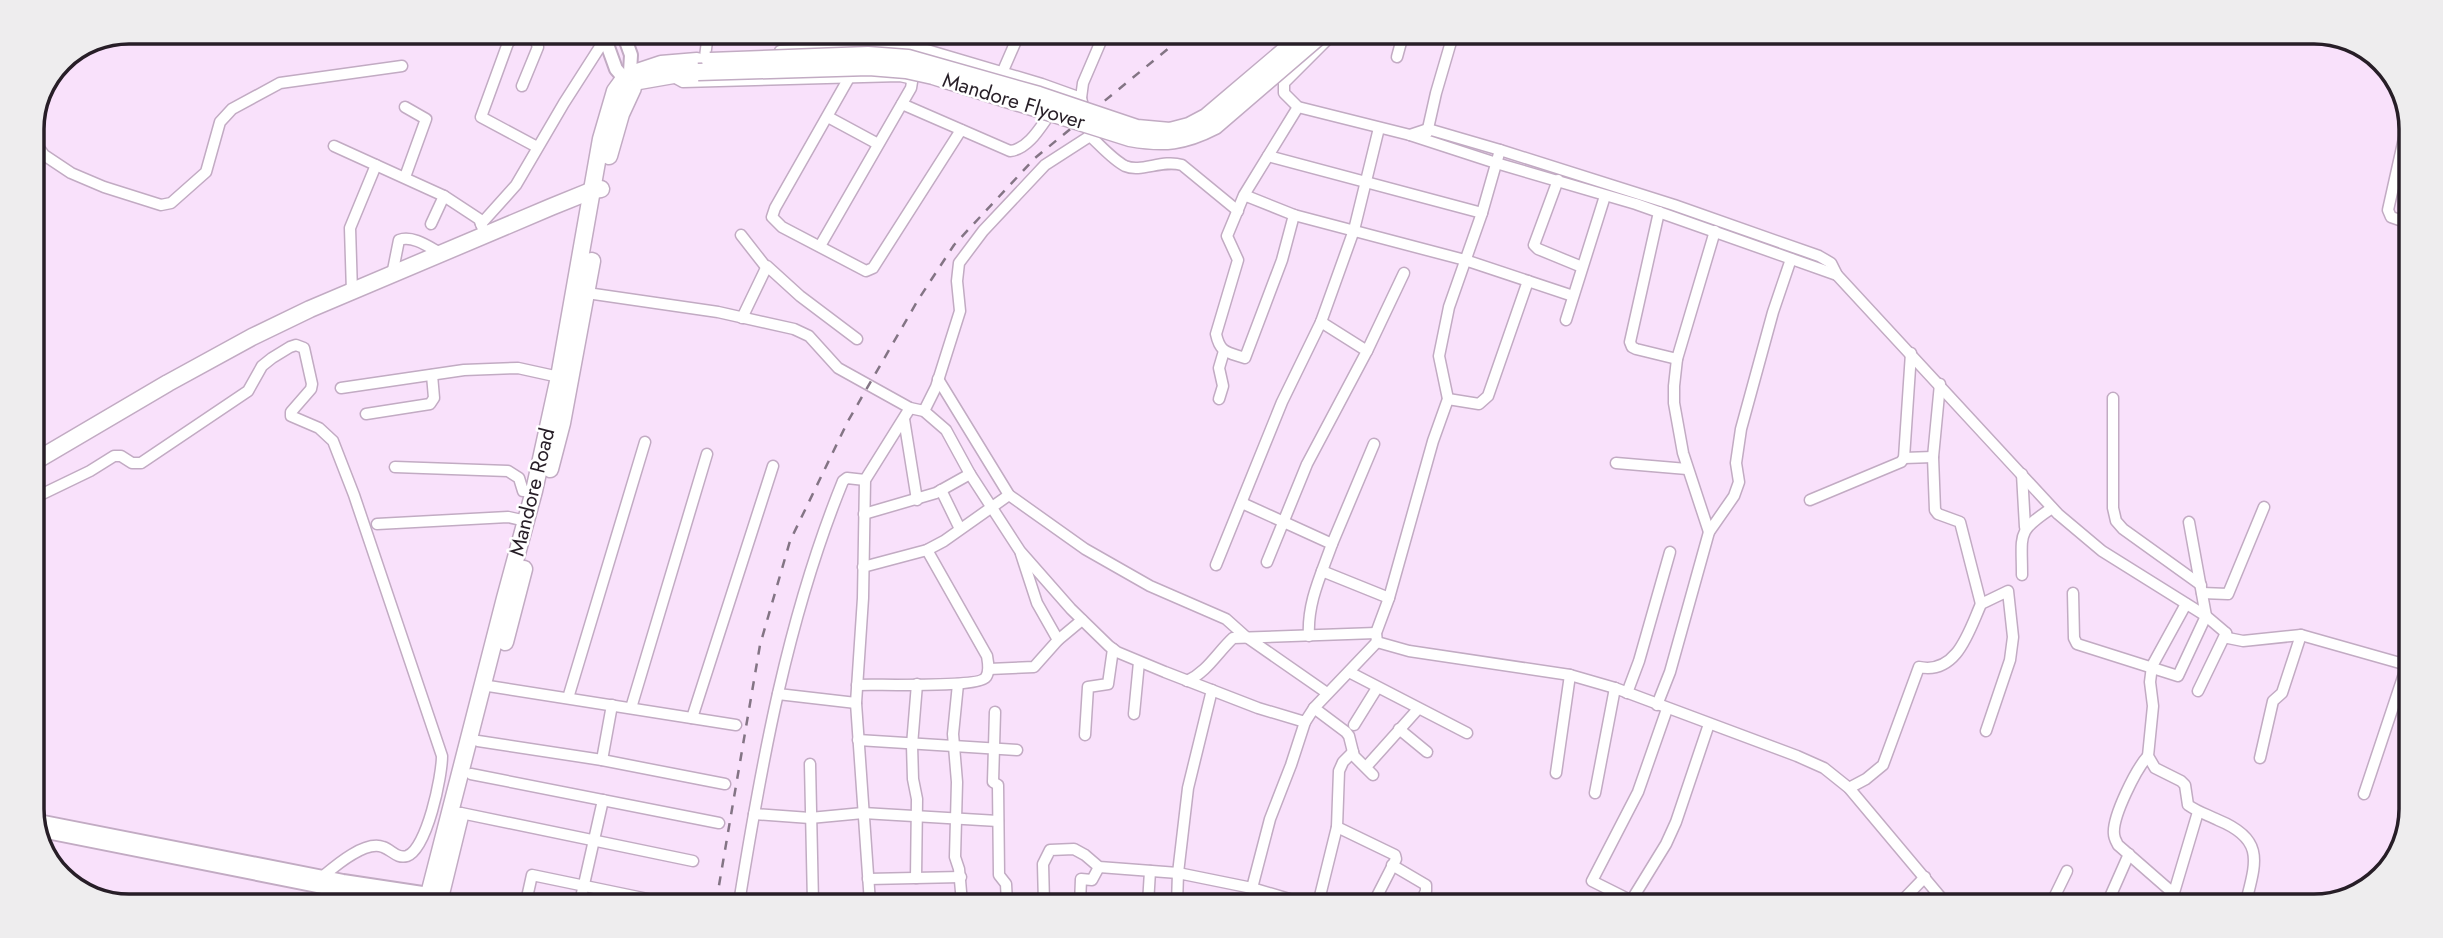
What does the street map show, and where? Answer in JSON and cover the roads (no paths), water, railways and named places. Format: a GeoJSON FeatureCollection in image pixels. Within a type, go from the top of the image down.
{"type":"FeatureCollection","features":[{"type":"Feature","properties":{"kind":"highway","name":"Mandore Flyover"},"geometry":{"type":"LineString","coordinates":[[665,69],[700,64],[854,56],[908,58],[1137,128],[1170,131],[1189,126],[1206,117],[1292,44]]}},
{"type":"Feature","properties":{"kind":"highway","name":"Mandore Flyover"},"geometry":{"type":"LineString","coordinates":[[700,64],[906,70],[1130,138],[1154,142],[1176,141],[1215,126],[1310,44]]}},
{"type":"Feature","properties":{"kind":"highway"},"geometry":{"type":"LineString","coordinates":[[597,196],[630,79],[665,69]]}},
{"type":"Feature","properties":{"kind":"highway"},"geometry":{"type":"LineString","coordinates":[[44,456],[204,363],[261,333],[442,254],[483,230],[597,196]]}},
{"type":"Feature","properties":{"kind":"highway"},"geometry":{"type":"LineString","coordinates":[[44,467],[174,389],[281,332],[597,196]]}},
{"type":"Feature","properties":{"kind":"highway","name":"Mandore Road"},"geometry":{"type":"LineString","coordinates":[[437,894],[471,774],[488,686],[562,423],[587,293],[597,196]]}},
{"type":"Feature","properties":{"kind":"highway","name":"Mandore Road"},"geometry":{"type":"LineString","coordinates":[[436,894],[534,491],[597,196]]}},
{"type":"Feature","properties":{"kind":"street"},"geometry":{"type":"LineString","coordinates":[[508,44],[481,117],[537,148]]}},
{"type":"Feature","properties":{"kind":"street"},"geometry":{"type":"LineString","coordinates":[[522,86],[537,44]]}},
{"type":"Feature","properties":{"kind":"street"},"geometry":{"type":"LineString","coordinates":[[483,230],[516,185],[599,44]]}},
{"type":"Feature","properties":{"kind":"street"},"geometry":{"type":"LineString","coordinates":[[607,44],[616,69],[630,79]]}},
{"type":"Feature","properties":{"kind":"street"},"geometry":{"type":"LineString","coordinates":[[628,44],[631,55],[630,79]]}},
{"type":"Feature","properties":{"kind":"street"},"geometry":{"type":"LineString","coordinates":[[705,44],[700,64],[833,47],[893,44],[947,54],[1081,98]]}},
{"type":"Feature","properties":{"kind":"street"},"geometry":{"type":"LineString","coordinates":[[1002,73],[1015,44]]}},
{"type":"Feature","properties":{"kind":"street"},"geometry":{"type":"LineString","coordinates":[[1100,44],[1083,83],[1081,98],[1090,136],[1126,166],[1138,169],[1172,162],[1182,165],[1238,211]]}},
{"type":"Feature","properties":{"kind":"street"},"geometry":{"type":"LineString","coordinates":[[1323,44],[1284,83],[1284,93],[1297,107],[1410,135],[1558,180],[1715,231],[1837,275]]}},
{"type":"Feature","properties":{"kind":"street"},"geometry":{"type":"LineString","coordinates":[[1397,57],[1400,44]]}},
{"type":"Feature","properties":{"kind":"street"},"geometry":{"type":"LineString","coordinates":[[1426,141],[1450,44]]}},
{"type":"Feature","properties":{"kind":"street"},"geometry":{"type":"LineString","coordinates":[[44,155],[71,173],[104,187],[161,205],[171,203],[206,172],[220,122],[232,109],[280,83],[402,66]]}},
{"type":"Feature","properties":{"kind":"street"},"geometry":{"type":"LineString","coordinates":[[665,69],[683,82],[849,76],[909,78],[912,82],[911,88],[820,246]]}},
{"type":"Feature","properties":{"kind":"street"},"geometry":{"type":"LineString","coordinates":[[849,76],[772,217],[782,227],[866,271],[873,268],[961,130]]}},
{"type":"Feature","properties":{"kind":"street"},"geometry":{"type":"LineString","coordinates":[[902,104],[1003,149],[1015,151],[1031,139],[1067,93]]}},
{"type":"Feature","properties":{"kind":"street"},"geometry":{"type":"LineString","coordinates":[[405,107],[426,119],[405,177]]}},
{"type":"Feature","properties":{"kind":"street"},"geometry":{"type":"LineString","coordinates":[[1294,215],[1282,260],[1245,358],[1224,351],[1218,345],[1216,334],[1238,260],[1227,236],[1244,195],[1297,107]]}},
{"type":"Feature","properties":{"kind":"street"},"geometry":{"type":"LineString","coordinates":[[828,117],[878,144]]}},
{"type":"Feature","properties":{"kind":"street"},"geometry":{"type":"LineString","coordinates":[[1216,565],[1282,402],[1321,322],[1354,230],[1379,128]]}},
{"type":"Feature","properties":{"kind":"street"},"geometry":{"type":"LineString","coordinates":[[1410,135],[1428,129],[1500,150],[1674,205],[1819,256],[1831,263],[1837,275],[2052,508],[2102,551],[2206,616],[2228,638],[2243,640],[2301,635],[2399,663]]}},
{"type":"Feature","properties":{"kind":"street"},"geometry":{"type":"LineString","coordinates":[[925,409],[937,383],[960,311],[957,281],[959,263],[983,231],[1045,165],[1090,136]]}},
{"type":"Feature","properties":{"kind":"street"},"geometry":{"type":"LineString","coordinates":[[334,146],[444,196],[479,219],[483,230]]}},
{"type":"Feature","properties":{"kind":"street"},"geometry":{"type":"LineString","coordinates":[[1252,888],[1270,819],[1305,722],[1327,693],[1349,672],[1377,634],[1433,441],[1448,399],[1439,356],[1448,307],[1482,213],[1500,150]]}},
{"type":"Feature","properties":{"kind":"street"},"geometry":{"type":"LineString","coordinates":[[1268,156],[1482,213]]}},
{"type":"Feature","properties":{"kind":"street"},"geometry":{"type":"LineString","coordinates":[[2399,161],[2388,210],[2391,217],[2399,220]]}},
{"type":"Feature","properties":{"kind":"street"},"geometry":{"type":"LineString","coordinates":[[352,292],[350,228],[376,165]]}},
{"type":"Feature","properties":{"kind":"street"},"geometry":{"type":"LineString","coordinates":[[1558,180],[1534,245],[1582,267]]}},
{"type":"Feature","properties":{"kind":"street"},"geometry":{"type":"LineString","coordinates":[[1244,195],[1294,215],[1465,260],[1573,296]]}},
{"type":"Feature","properties":{"kind":"street"},"geometry":{"type":"LineString","coordinates":[[431,224],[444,196]]}},
{"type":"Feature","properties":{"kind":"street"},"geometry":{"type":"LineString","coordinates":[[1566,320],[1605,196]]}},
{"type":"Feature","properties":{"kind":"street"},"geometry":{"type":"LineString","coordinates":[[1659,212],[1630,342],[1636,349],[1678,359]]}},
{"type":"Feature","properties":{"kind":"street"},"geometry":{"type":"LineString","coordinates":[[1709,531],[1687,469],[1674,403],[1678,359],[1715,231]]}},
{"type":"Feature","properties":{"kind":"street"},"geometry":{"type":"LineString","coordinates":[[741,234],[765,268],[857,338]]}},
{"type":"Feature","properties":{"kind":"street"},"geometry":{"type":"LineString","coordinates":[[392,276],[399,240],[414,240],[442,254]]}},
{"type":"Feature","properties":{"kind":"street"},"geometry":{"type":"LineString","coordinates":[[1618,894],[1592,881],[1638,792],[1709,531],[1734,496],[1739,482],[1736,463],[1741,429],[1773,312],[1791,260]]}},
{"type":"Feature","properties":{"kind":"street"},"geometry":{"type":"LineString","coordinates":[[742,318],[765,268]]}},
{"type":"Feature","properties":{"kind":"street"},"geometry":{"type":"LineString","coordinates":[[1267,562],[1307,464],[1367,351],[1404,273]]}},
{"type":"Feature","properties":{"kind":"street"},"geometry":{"type":"LineString","coordinates":[[1448,399],[1479,404],[1488,396],[1528,281]]}},
{"type":"Feature","properties":{"kind":"street"},"geometry":{"type":"LineString","coordinates":[[587,293],[742,318],[794,329],[809,336],[838,368],[910,408],[925,409],[946,430],[970,474],[994,507],[1020,551],[1082,620],[1113,649],[1212,691],[1305,722]]}},
{"type":"Feature","properties":{"kind":"street"},"geometry":{"type":"LineString","coordinates":[[1321,322],[1367,351]]}},
{"type":"Feature","properties":{"kind":"street"},"geometry":{"type":"LineString","coordinates":[[44,493],[114,456],[121,456],[132,463],[141,463],[248,391],[262,366],[272,358],[296,345],[304,348],[312,384],[290,416],[319,428],[333,441],[354,495],[442,756],[431,813],[418,849],[402,857],[374,845],[344,858],[322,877]]}},
{"type":"Feature","properties":{"kind":"street"},"geometry":{"type":"LineString","coordinates":[[1219,399],[1223,386],[1219,368],[1224,351]]}},
{"type":"Feature","properties":{"kind":"street"},"geometry":{"type":"LineString","coordinates":[[1905,458],[1911,353]]}},
{"type":"Feature","properties":{"kind":"street"},"geometry":{"type":"LineString","coordinates":[[341,388],[464,370],[518,368],[559,377]]}},
{"type":"Feature","properties":{"kind":"street"},"geometry":{"type":"LineString","coordinates":[[366,414],[430,404],[434,398],[432,375]]}},
{"type":"Feature","properties":{"kind":"street"},"geometry":{"type":"LineString","coordinates":[[937,383],[1009,495],[1085,549],[1150,586],[1226,619],[1327,693]]}},
{"type":"Feature","properties":{"kind":"street"},"geometry":{"type":"LineString","coordinates":[[1852,787],[1883,765],[1919,667],[1929,669],[1945,665],[1967,637],[1981,604],[1962,525],[1958,520],[1938,514],[1934,510],[1933,457],[1940,384]]}},
{"type":"Feature","properties":{"kind":"street"},"geometry":{"type":"LineString","coordinates":[[2113,398],[2113,509],[2116,521],[2202,589],[2228,594],[2264,507]]}},
{"type":"Feature","properties":{"kind":"street"},"geometry":{"type":"LineString","coordinates":[[869,894],[856,703],[865,480],[910,408]]}},
{"type":"Feature","properties":{"kind":"street"},"geometry":{"type":"LineString","coordinates":[[904,419],[917,500]]}},
{"type":"Feature","properties":{"kind":"street"},"geometry":{"type":"LineString","coordinates":[[568,698],[645,442]]}},
{"type":"Feature","properties":{"kind":"street"},"geometry":{"type":"LineString","coordinates":[[1309,632],[1308,616],[1322,571],[1374,444]]}},
{"type":"Feature","properties":{"kind":"street"},"geometry":{"type":"LineString","coordinates":[[631,708],[707,454]]}},
{"type":"Feature","properties":{"kind":"street"},"geometry":{"type":"LineString","coordinates":[[1810,500],[1905,458],[1933,457]]}},
{"type":"Feature","properties":{"kind":"street"},"geometry":{"type":"LineString","coordinates":[[1616,463],[1687,469]]}},
{"type":"Feature","properties":{"kind":"street"},"geometry":{"type":"LineString","coordinates":[[692,718],[773,466]]}},
{"type":"Feature","properties":{"kind":"street"},"geometry":{"type":"LineString","coordinates":[[395,467],[508,471],[519,478],[523,491],[534,491]]}},
{"type":"Feature","properties":{"kind":"street"},"geometry":{"type":"LineString","coordinates":[[864,514],[917,500],[970,474]]}},
{"type":"Feature","properties":{"kind":"street"},"geometry":{"type":"LineString","coordinates":[[2022,474],[2025,527],[2022,540],[2022,575]]}},
{"type":"Feature","properties":{"kind":"street"},"geometry":{"type":"LineString","coordinates":[[741,894],[778,694],[812,564],[838,493],[847,478],[865,480]]}},
{"type":"Feature","properties":{"kind":"street"},"geometry":{"type":"LineString","coordinates":[[941,490],[960,529]]}},
{"type":"Feature","properties":{"kind":"street"},"geometry":{"type":"LineString","coordinates":[[863,566],[927,550],[1009,495]]}},
{"type":"Feature","properties":{"kind":"street"},"geometry":{"type":"LineString","coordinates":[[1242,503],[1332,544]]}},
{"type":"Feature","properties":{"kind":"street"},"geometry":{"type":"LineString","coordinates":[[2025,527],[2052,508]]}},
{"type":"Feature","properties":{"kind":"street"},"geometry":{"type":"LineString","coordinates":[[377,524],[508,517],[526,521]]}},
{"type":"Feature","properties":{"kind":"street"},"geometry":{"type":"LineString","coordinates":[[2073,593],[2074,638],[2077,644],[2178,676],[2206,616],[2189,522]]}},
{"type":"Feature","properties":{"kind":"street"},"geometry":{"type":"LineString","coordinates":[[857,685],[958,684],[980,682],[986,678],[989,669],[987,656],[927,550]]}},
{"type":"Feature","properties":{"kind":"street"},"geometry":{"type":"LineString","coordinates":[[1020,551],[1037,603],[1058,640]]}},
{"type":"Feature","properties":{"kind":"street"},"geometry":{"type":"LineString","coordinates":[[1629,690],[1670,552]]}},
{"type":"Feature","properties":{"kind":"street"},"geometry":{"type":"LineString","coordinates":[[1322,571],[1389,597]]}},
{"type":"Feature","properties":{"kind":"street"},"geometry":{"type":"LineString","coordinates":[[1981,604],[2008,591],[2013,637],[2010,660],[1986,731]]}},
{"type":"Feature","properties":{"kind":"street"},"geometry":{"type":"LineString","coordinates":[[2186,604],[2152,666],[2150,682],[2153,706],[2148,756],[2135,772],[2113,836],[2118,845],[2174,894],[2198,812]]}},
{"type":"Feature","properties":{"kind":"street"},"geometry":{"type":"LineString","coordinates":[[989,669],[1034,667],[1058,640],[1082,620]]}},
{"type":"Feature","properties":{"kind":"street"},"geometry":{"type":"LineString","coordinates":[[1187,681],[1199,675],[1219,651],[1242,633],[1309,632],[1377,634],[1409,651],[1570,675],[1629,690],[1824,768],[1852,787],[1938,894]]}},
{"type":"Feature","properties":{"kind":"street"},"geometry":{"type":"LineString","coordinates":[[2198,691],[2226,634]]}},
{"type":"Feature","properties":{"kind":"street"},"geometry":{"type":"LineString","coordinates":[[2260,758],[2273,701],[2282,693],[2301,635]]}},
{"type":"Feature","properties":{"kind":"street"},"geometry":{"type":"LineString","coordinates":[[1085,735],[1086,692],[1091,685],[1108,684],[1113,649]]}},
{"type":"Feature","properties":{"kind":"street"},"geometry":{"type":"LineString","coordinates":[[1134,714],[1139,662]]}},
{"type":"Feature","properties":{"kind":"street"},"geometry":{"type":"LineString","coordinates":[[1349,672],[1467,733]]}},
{"type":"Feature","properties":{"kind":"street"},"geometry":{"type":"LineString","coordinates":[[1556,773],[1570,675]]}},
{"type":"Feature","properties":{"kind":"street"},"geometry":{"type":"LineString","coordinates":[[916,684],[912,745],[917,817],[916,878]]}},
{"type":"Feature","properties":{"kind":"street"},"geometry":{"type":"LineString","coordinates":[[958,684],[953,734],[957,782],[955,857],[961,877],[962,894]]}},
{"type":"Feature","properties":{"kind":"street"},"geometry":{"type":"LineString","coordinates":[[488,686],[736,725]]}},
{"type":"Feature","properties":{"kind":"street"},"geometry":{"type":"LineString","coordinates":[[1354,725],[1377,688]]}},
{"type":"Feature","properties":{"kind":"street"},"geometry":{"type":"LineString","coordinates":[[1595,793],[1615,688]]}},
{"type":"Feature","properties":{"kind":"street"},"geometry":{"type":"LineString","coordinates":[[2364,794],[2399,689]]}},
{"type":"Feature","properties":{"kind":"street"},"geometry":{"type":"LineString","coordinates":[[1177,894],[1188,788],[1212,691]]}},
{"type":"Feature","properties":{"kind":"street"},"geometry":{"type":"LineString","coordinates":[[778,694],[856,703]]}},
{"type":"Feature","properties":{"kind":"street"},"geometry":{"type":"LineString","coordinates":[[601,760],[612,705]]}},
{"type":"Feature","properties":{"kind":"street"},"geometry":{"type":"LineString","coordinates":[[1314,708],[1346,732],[1353,752],[1369,771],[1398,729],[1418,709]]}},
{"type":"Feature","properties":{"kind":"street"},"geometry":{"type":"LineString","coordinates":[[995,712],[993,782],[998,785],[999,875],[1006,884],[1007,894]]}},
{"type":"Feature","properties":{"kind":"street"},"geometry":{"type":"LineString","coordinates":[[1641,894],[1676,822],[1709,724]]}},
{"type":"Feature","properties":{"kind":"street"},"geometry":{"type":"LineString","coordinates":[[1398,729],[1427,752]]}},
{"type":"Feature","properties":{"kind":"street"},"geometry":{"type":"LineString","coordinates":[[858,740],[1017,750]]}},
{"type":"Feature","properties":{"kind":"street"},"geometry":{"type":"LineString","coordinates":[[478,741],[601,760],[725,784]]}},
{"type":"Feature","properties":{"kind":"street"},"geometry":{"type":"LineString","coordinates":[[1320,894],[1337,827],[1339,771],[1343,762],[1353,752]]}},
{"type":"Feature","properties":{"kind":"street"},"geometry":{"type":"LineString","coordinates":[[2148,756],[2155,768],[2182,781],[2188,805],[2236,828],[2252,843],[2255,862],[2248,894]]}},
{"type":"Feature","properties":{"kind":"street"},"geometry":{"type":"LineString","coordinates":[[810,764],[813,894]]}},
{"type":"Feature","properties":{"kind":"street"},"geometry":{"type":"LineString","coordinates":[[471,774],[719,823]]}},
{"type":"Feature","properties":{"kind":"street"},"geometry":{"type":"LineString","coordinates":[[582,894],[603,800]]}},
{"type":"Feature","properties":{"kind":"street"},"geometry":{"type":"LineString","coordinates":[[461,813],[693,861]]}},
{"type":"Feature","properties":{"kind":"street"},"geometry":{"type":"LineString","coordinates":[[754,814],[810,818],[863,813],[998,821]]}},
{"type":"Feature","properties":{"kind":"street"},"geometry":{"type":"LineString","coordinates":[[45,822],[322,877],[377,894]]}},
{"type":"Feature","properties":{"kind":"street"},"geometry":{"type":"LineString","coordinates":[[1337,827],[1395,856],[1378,894]]}},
{"type":"Feature","properties":{"kind":"street"},"geometry":{"type":"LineString","coordinates":[[47,832],[342,889],[394,894]]}},
{"type":"Feature","properties":{"kind":"street"},"geometry":{"type":"LineString","coordinates":[[1044,894],[1043,864],[1049,850],[1074,849],[1099,867],[1178,873],[1272,894]]}},
{"type":"Feature","properties":{"kind":"street"},"geometry":{"type":"LineString","coordinates":[[2111,894],[2129,854]]}},
{"type":"Feature","properties":{"kind":"street"},"geometry":{"type":"LineString","coordinates":[[1392,865],[1426,885],[1425,894]]}},
{"type":"Feature","properties":{"kind":"street"},"geometry":{"type":"LineString","coordinates":[[1080,894],[1081,879],[1092,880],[1099,867]]}},
{"type":"Feature","properties":{"kind":"street"},"geometry":{"type":"LineString","coordinates":[[1149,894],[1150,871]]}},
{"type":"Feature","properties":{"kind":"street"},"geometry":{"type":"LineString","coordinates":[[2056,894],[2067,871]]}},
{"type":"Feature","properties":{"kind":"street"},"geometry":{"type":"LineString","coordinates":[[528,894],[532,875],[630,894]]}},
{"type":"Feature","properties":{"kind":"street"},"geometry":{"type":"LineString","coordinates":[[868,879],[961,877]]}},
{"type":"Feature","properties":{"kind":"street"},"geometry":{"type":"LineString","coordinates":[[1909,894],[1925,877]]}},
{"type":"Feature","properties":{"kind":"street"},"geometry":{"type":"LineString","coordinates":[[342,889],[346,894]]}},
{"type":"Feature","properties":{"kind":"railway"},"geometry":{"type":"LineString","coordinates":[[718,894],[760,645],[790,541],[848,421],[918,300],[954,245],[1035,158],[1174,44]]}}]}
